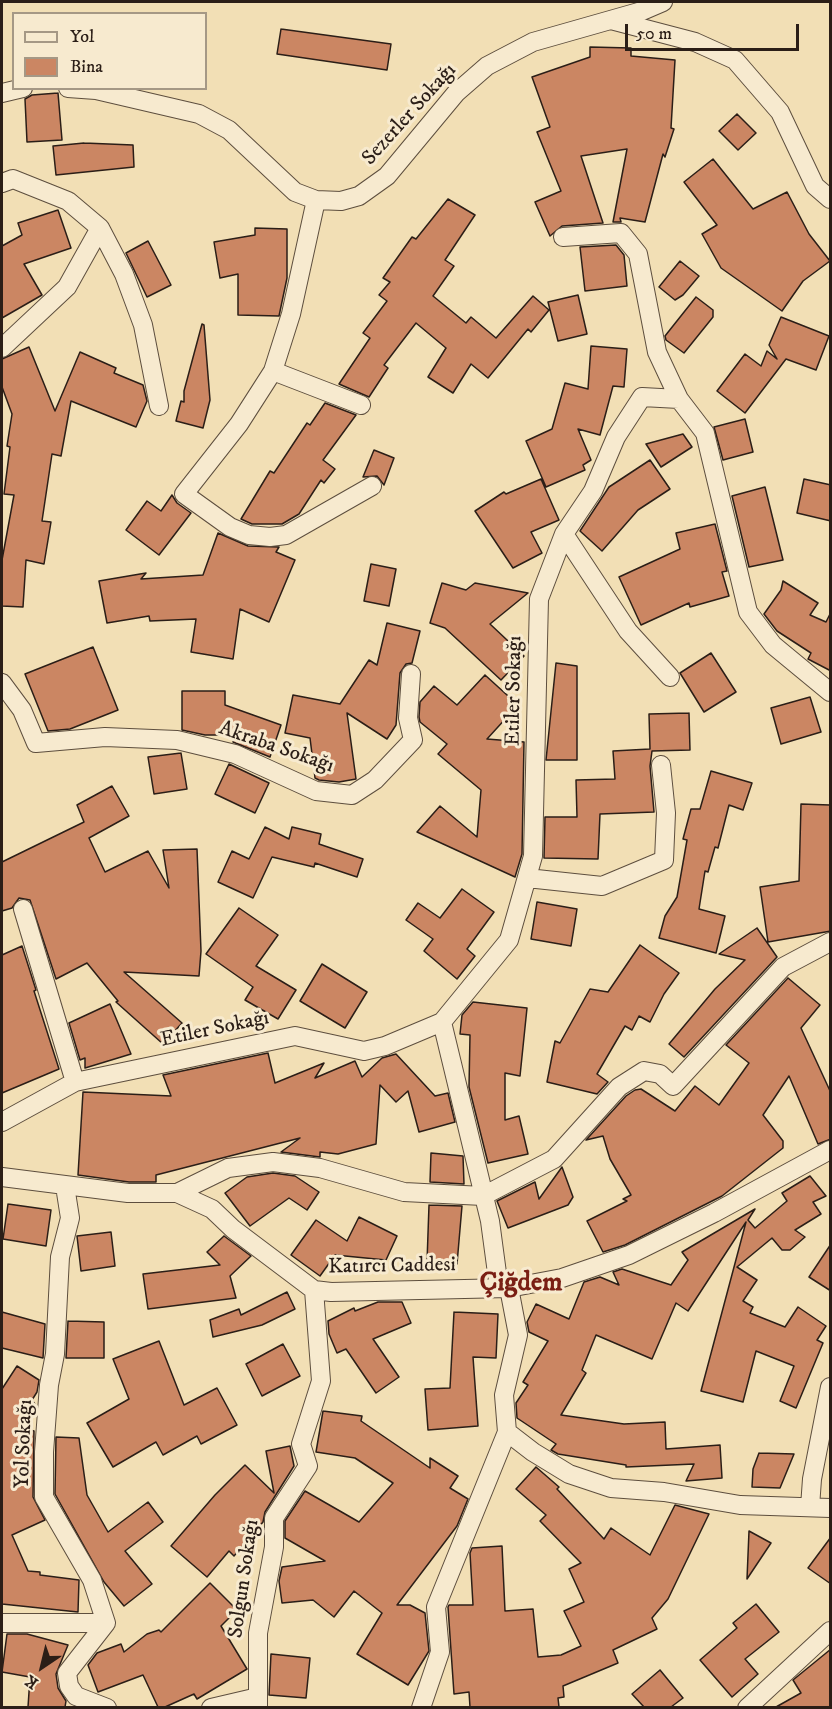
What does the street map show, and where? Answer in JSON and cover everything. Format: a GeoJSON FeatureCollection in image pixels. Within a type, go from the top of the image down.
{"type":"FeatureCollection","features":[{"type":"Feature","properties":{"kind":"street","name":"Sezerler Sokağı"},"geometry":{"type":"LineString","coordinates":[[88,90],[107,92],[199,114],[229,130],[295,192],[316,200],[341,201],[359,196],[375,187],[387,176],[456,93],[487,66],[533,42],[663,2]]}},
{"type":"Feature","properties":{"kind":"street"},"geometry":{"type":"LineString","coordinates":[[609,20],[695,42],[735,60],[780,112],[816,186],[831,199]]}},
{"type":"Feature","properties":{"kind":"street"},"geometry":{"type":"LineString","coordinates":[[2,183],[13,179],[68,201],[100,228],[124,274],[143,325],[159,406]]}},
{"type":"Feature","properties":{"kind":"street"},"geometry":{"type":"LineString","coordinates":[[316,200],[291,315],[273,371],[239,424],[184,494],[230,526],[249,535],[270,537],[286,535],[372,486]]}},
{"type":"Feature","properties":{"kind":"street"},"geometry":{"type":"LineString","coordinates":[[2,348],[67,288],[100,228]]}},
{"type":"Feature","properties":{"kind":"street"},"geometry":{"type":"LineString","coordinates":[[563,237],[621,233],[638,254],[657,352],[679,399],[705,433],[748,612],[773,645],[831,692]]}},
{"type":"Feature","properties":{"kind":"street"},"geometry":{"type":"LineString","coordinates":[[273,371],[361,405]]}},
{"type":"Feature","properties":{"kind":"street","name":"Etiler Sokağı"},"geometry":{"type":"LineString","coordinates":[[2,1122],[75,1082],[295,1036],[364,1051],[385,1046],[442,1022],[508,940],[533,856],[540,599],[564,534],[593,490],[616,437],[642,397],[679,399]]}},
{"type":"Feature","properties":{"kind":"street"},"geometry":{"type":"LineString","coordinates":[[564,534],[628,631],[670,677]]}},
{"type":"Feature","properties":{"kind":"street","name":"Akraba Sokağı"},"geometry":{"type":"LineString","coordinates":[[2,683],[22,710],[36,743],[105,737],[177,740],[235,754],[316,791],[352,795],[375,780],[413,740],[408,718],[411,674]]}},
{"type":"Feature","properties":{"kind":"street"},"geometry":{"type":"LineString","coordinates":[[527,878],[602,886],[664,860],[666,813],[661,765]]}},
{"type":"Feature","properties":{"kind":"street"},"geometry":{"type":"LineString","coordinates":[[23,909],[75,1082]]}},
{"type":"Feature","properties":{"kind":"street"},"geometry":{"type":"LineString","coordinates":[[177,1193],[228,1168],[273,1162],[320,1168],[404,1192],[483,1196],[554,1159],[619,1087],[644,1071],[660,1074],[673,1086],[783,967],[831,942]]}},
{"type":"Feature","properties":{"kind":"street"},"geometry":{"type":"LineString","coordinates":[[421,1707],[440,1652],[436,1607],[507,1432],[504,1395],[518,1335],[504,1288],[442,1022]]}},
{"type":"Feature","properties":{"kind":"street","name":"Katırcı Caddesi"},"geometry":{"type":"LineString","coordinates":[[2,1177],[128,1193],[177,1193],[212,1209],[233,1229],[314,1290],[331,1292],[504,1288],[562,1278],[629,1255],[714,1213],[831,1150]]}},
{"type":"Feature","properties":{"kind":"street","name":"Yol Sokağı"},"geometry":{"type":"LineString","coordinates":[[64,1186],[70,1218],[60,1257],[55,1354],[49,1385],[44,1452],[44,1497],[92,1580],[106,1623]]}},
{"type":"Feature","properties":{"kind":"street","name":"Solgun Sokağı"},"geometry":{"type":"LineString","coordinates":[[258,1702],[258,1633],[274,1547],[274,1518],[308,1466],[301,1444],[321,1382],[314,1290]]}},
{"type":"Feature","properties":{"kind":"street"},"geometry":{"type":"LineString","coordinates":[[810,1507],[812,1479],[831,1387]]}},
{"type":"Feature","properties":{"kind":"street"},"geometry":{"type":"LineString","coordinates":[[507,1432],[533,1452],[569,1474],[611,1488],[664,1492],[740,1505],[831,1508]]}},
{"type":"Feature","properties":{"kind":"street"},"geometry":{"type":"LineString","coordinates":[[2,1623],[106,1623]]}},
{"type":"Feature","properties":{"kind":"street"},"geometry":{"type":"LineString","coordinates":[[106,1623],[67,1673],[69,1686],[76,1696],[107,1707]]}},
{"type":"Feature","properties":{"kind":"street"},"geometry":{"type":"LineString","coordinates":[[747,1707],[831,1631]]}},
{"type":"Feature","properties":{"kind":"street"},"geometry":{"type":"LineString","coordinates":[[211,1707],[258,1702]]}},
{"type":"Feature","properties":{"kind":"building"},"geometry":{"type":"Polygon","coordinates":[[[281,29],[391,44],[387,70],[277,54],[281,29]]]}},
{"type":"Feature","properties":{"kind":"building"},"geometry":{"type":"Polygon","coordinates":[[[590,47],[631,48],[631,56],[675,60],[671,128],[674,129],[665,157],[663,154],[645,222],[620,218],[621,222],[613,222],[627,149],[581,156],[603,223],[562,226],[550,236],[535,202],[561,191],[537,132],[550,127],[532,77],[590,57],[590,47]]]}},
{"type":"Feature","properties":{"kind":"building"},"geometry":{"type":"Polygon","coordinates":[[[58,93],[62,140],[27,142],[25,99],[32,95],[58,93]]]}},
{"type":"Feature","properties":{"kind":"building"},"geometry":{"type":"Polygon","coordinates":[[[737,114],[756,133],[738,150],[719,131],[737,114]]]}},
{"type":"Feature","properties":{"kind":"building"},"geometry":{"type":"Polygon","coordinates":[[[84,143],[133,145],[134,167],[56,175],[53,146],[84,143]]]}},
{"type":"Feature","properties":{"kind":"building"},"geometry":{"type":"Polygon","coordinates":[[[713,159],[753,209],[787,192],[809,234],[830,261],[803,281],[782,311],[721,268],[702,234],[717,225],[684,182],[713,159]]]}},
{"type":"Feature","properties":{"kind":"building"},"geometry":{"type":"Polygon","coordinates":[[[448,199],[475,215],[445,260],[454,266],[433,296],[466,323],[471,317],[496,338],[533,296],[549,310],[531,332],[528,329],[488,378],[471,364],[453,393],[428,377],[446,348],[416,323],[384,365],[388,368],[369,397],[339,384],[370,338],[363,333],[387,301],[379,295],[390,282],[383,278],[412,237],[416,239],[448,199]]]}},
{"type":"Feature","properties":{"kind":"building"},"geometry":{"type":"Polygon","coordinates":[[[58,210],[71,248],[24,264],[42,295],[2,318],[2,246],[22,235],[18,223],[58,210]]]}},
{"type":"Feature","properties":{"kind":"building"},"geometry":{"type":"Polygon","coordinates":[[[255,228],[287,229],[287,278],[279,316],[238,315],[238,274],[220,278],[214,242],[255,235],[255,228]]]}},
{"type":"Feature","properties":{"kind":"building"},"geometry":{"type":"Polygon","coordinates":[[[148,241],[171,285],[147,297],[126,253],[148,241]]]}},
{"type":"Feature","properties":{"kind":"building"},"geometry":{"type":"Polygon","coordinates":[[[616,245],[624,255],[627,286],[585,291],[580,247],[616,245]]]}},
{"type":"Feature","properties":{"kind":"building"},"geometry":{"type":"Polygon","coordinates":[[[680,261],[699,276],[683,295],[675,300],[659,287],[680,261]]]}},
{"type":"Feature","properties":{"kind":"building"},"geometry":{"type":"Polygon","coordinates":[[[578,295],[587,334],[558,341],[548,302],[578,295]]]}},
{"type":"Feature","properties":{"kind":"building"},"geometry":{"type":"Polygon","coordinates":[[[696,297],[713,310],[713,317],[684,353],[666,340],[665,336],[696,297]]]}},
{"type":"Feature","properties":{"kind":"building"},"geometry":{"type":"Polygon","coordinates":[[[781,317],[829,336],[816,370],[786,359],[745,413],[717,391],[745,354],[761,366],[767,351],[777,359],[769,345],[781,317]]]}},
{"type":"Feature","properties":{"kind":"building"},"geometry":{"type":"Polygon","coordinates":[[[202,324],[204,325],[210,400],[203,428],[176,421],[181,401],[184,402],[184,391],[202,324]]]}},
{"type":"Feature","properties":{"kind":"building"},"geometry":{"type":"Polygon","coordinates":[[[591,346],[627,349],[624,387],[613,386],[600,435],[578,429],[591,460],[583,465],[585,470],[546,487],[526,441],[552,429],[565,383],[588,389],[591,346]]]}},
{"type":"Feature","properties":{"kind":"building"},"geometry":{"type":"Polygon","coordinates":[[[29,347],[55,411],[80,352],[116,368],[114,373],[143,385],[147,401],[136,427],[71,401],[61,456],[52,454],[42,521],[51,522],[44,564],[26,560],[23,607],[2,606],[2,560],[14,495],[4,494],[12,414],[2,387],[2,359],[29,347]]]}},
{"type":"Feature","properties":{"kind":"building"},"geometry":{"type":"Polygon","coordinates":[[[325,403],[356,415],[323,460],[335,469],[324,483],[321,480],[299,514],[282,524],[252,524],[241,519],[270,471],[274,473],[307,423],[310,425],[325,403]]]}},
{"type":"Feature","properties":{"kind":"building"},"geometry":{"type":"Polygon","coordinates":[[[745,419],[753,452],[723,460],[714,427],[745,419]]]}},
{"type":"Feature","properties":{"kind":"building"},"geometry":{"type":"Polygon","coordinates":[[[683,434],[692,447],[661,467],[646,444],[683,434]]]}},
{"type":"Feature","properties":{"kind":"building"},"geometry":{"type":"Polygon","coordinates":[[[374,450],[394,458],[384,485],[377,476],[363,477],[374,450]]]}},
{"type":"Feature","properties":{"kind":"building"},"geometry":{"type":"Polygon","coordinates":[[[650,460],[670,489],[638,510],[602,551],[580,531],[609,487],[650,460]]]}},
{"type":"Feature","properties":{"kind":"building"},"geometry":{"type":"Polygon","coordinates":[[[541,479],[559,520],[531,532],[542,553],[513,568],[475,511],[504,492],[506,494],[541,479]]]}},
{"type":"Feature","properties":{"kind":"building"},"geometry":{"type":"Polygon","coordinates":[[[804,479],[831,485],[831,521],[797,513],[804,479]]]}},
{"type":"Feature","properties":{"kind":"building"},"geometry":{"type":"Polygon","coordinates":[[[765,487],[783,560],[749,567],[732,496],[765,487]]]}},
{"type":"Feature","properties":{"kind":"building"},"geometry":{"type":"Polygon","coordinates":[[[172,495],[177,503],[191,513],[159,555],[126,530],[147,501],[161,511],[172,495]]]}},
{"type":"Feature","properties":{"kind":"building"},"geometry":{"type":"Polygon","coordinates":[[[715,524],[727,571],[722,572],[729,596],[690,607],[689,603],[641,625],[619,577],[680,549],[676,533],[715,524]]]}},
{"type":"Feature","properties":{"kind":"building"},"geometry":{"type":"Polygon","coordinates":[[[218,533],[248,546],[279,547],[276,552],[295,560],[269,622],[240,609],[233,659],[191,652],[196,619],[150,621],[149,616],[107,623],[99,581],[146,573],[141,579],[203,575],[218,533]]]}},
{"type":"Feature","properties":{"kind":"building"},"geometry":{"type":"Polygon","coordinates":[[[371,564],[396,569],[389,606],[364,601],[371,564]]]}},
{"type":"Feature","properties":{"kind":"building"},"geometry":{"type":"Polygon","coordinates":[[[783,581],[818,603],[810,615],[826,622],[831,612],[831,671],[808,659],[811,653],[777,631],[764,614],[781,590],[783,581]]]}},
{"type":"Feature","properties":{"kind":"building"},"geometry":{"type":"Polygon","coordinates":[[[442,583],[466,590],[475,583],[528,593],[490,624],[524,656],[501,680],[445,628],[430,623],[442,583]]]}},
{"type":"Feature","properties":{"kind":"building"},"geometry":{"type":"Polygon","coordinates":[[[387,623],[420,631],[412,663],[406,664],[400,673],[396,725],[387,739],[347,713],[356,779],[339,782],[319,780],[315,778],[310,738],[285,733],[293,695],[340,704],[369,660],[377,665],[387,623]]]}},
{"type":"Feature","properties":{"kind":"building"},"geometry":{"type":"Polygon","coordinates":[[[93,647],[118,710],[70,729],[48,731],[25,674],[93,647]]]}},
{"type":"Feature","properties":{"kind":"building"},"geometry":{"type":"Polygon","coordinates":[[[711,653],[736,692],[704,712],[680,673],[711,653]]]}},
{"type":"Feature","properties":{"kind":"building"},"geometry":{"type":"Polygon","coordinates":[[[556,663],[577,666],[577,760],[546,760],[556,663]]]}},
{"type":"Feature","properties":{"kind":"building"},"geometry":{"type":"Polygon","coordinates":[[[485,675],[518,705],[487,739],[524,742],[522,854],[515,877],[417,832],[440,806],[477,837],[481,790],[438,754],[447,744],[420,722],[419,717],[420,702],[434,686],[457,705],[485,675]]]}},
{"type":"Feature","properties":{"kind":"building"},"geometry":{"type":"Polygon","coordinates":[[[182,691],[225,691],[225,705],[281,725],[270,757],[233,742],[236,735],[205,735],[182,730],[182,691]]]}},
{"type":"Feature","properties":{"kind":"building"},"geometry":{"type":"Polygon","coordinates":[[[810,697],[821,732],[781,744],[771,708],[810,697]]]}},
{"type":"Feature","properties":{"kind":"building"},"geometry":{"type":"Polygon","coordinates":[[[689,713],[690,750],[652,751],[650,766],[654,812],[600,814],[598,859],[544,858],[545,817],[577,817],[576,780],[615,779],[613,751],[650,749],[649,714],[689,713]]]}},
{"type":"Feature","properties":{"kind":"building"},"geometry":{"type":"Polygon","coordinates":[[[181,753],[187,789],[154,794],[148,757],[181,753]]]}},
{"type":"Feature","properties":{"kind":"building"},"geometry":{"type":"Polygon","coordinates":[[[229,764],[269,783],[255,813],[215,794],[229,764]]]}},
{"type":"Feature","properties":{"kind":"building"},"geometry":{"type":"Polygon","coordinates":[[[711,771],[752,783],[743,810],[729,805],[718,848],[715,847],[708,872],[705,871],[699,909],[725,916],[716,953],[659,938],[665,916],[677,897],[687,840],[683,839],[691,809],[700,809],[711,771]]]}},
{"type":"Feature","properties":{"kind":"building"},"geometry":{"type":"Polygon","coordinates":[[[112,786],[129,816],[89,838],[105,872],[148,851],[169,888],[163,850],[197,849],[201,951],[199,976],[124,972],[182,1023],[163,1044],[116,1002],[118,1001],[87,963],[56,979],[30,900],[19,898],[12,908],[2,911],[2,862],[84,822],[77,805],[112,786]]]}},
{"type":"Feature","properties":{"kind":"building"},"geometry":{"type":"Polygon","coordinates":[[[801,804],[830,805],[831,931],[768,942],[760,887],[799,881],[801,804]]]}},
{"type":"Feature","properties":{"kind":"building"},"geometry":{"type":"Polygon","coordinates":[[[265,827],[289,839],[292,827],[321,834],[319,844],[363,859],[357,877],[315,863],[314,867],[272,857],[253,898],[218,882],[232,851],[249,859],[265,827]]]}},
{"type":"Feature","properties":{"kind":"building"},"geometry":{"type":"Polygon","coordinates":[[[462,889],[494,912],[467,949],[475,956],[457,979],[424,951],[433,939],[406,920],[418,903],[440,918],[462,889]]]}},
{"type":"Feature","properties":{"kind":"building"},"geometry":{"type":"Polygon","coordinates":[[[537,902],[577,909],[571,946],[531,939],[537,902]]]}},
{"type":"Feature","properties":{"kind":"building"},"geometry":{"type":"Polygon","coordinates":[[[239,908],[278,935],[256,966],[296,990],[278,1019],[245,1000],[253,987],[206,954],[239,908]]]}},
{"type":"Feature","properties":{"kind":"building"},"geometry":{"type":"Polygon","coordinates":[[[757,928],[777,957],[684,1057],[669,1044],[715,989],[745,960],[719,954],[757,928]]]}},
{"type":"Feature","properties":{"kind":"building"},"geometry":{"type":"Polygon","coordinates":[[[640,945],[679,973],[664,994],[650,1022],[639,1016],[632,1030],[625,1026],[597,1074],[608,1082],[597,1094],[547,1082],[555,1041],[560,1043],[590,989],[608,992],[640,945]]]}},
{"type":"Feature","properties":{"kind":"building"},"geometry":{"type":"Polygon","coordinates":[[[22,946],[59,1069],[2,1093],[2,955],[22,946]]]}},
{"type":"Feature","properties":{"kind":"building"},"geometry":{"type":"Polygon","coordinates":[[[322,964],[367,992],[345,1028],[300,1001],[322,964]]]}},
{"type":"Feature","properties":{"kind":"building"},"geometry":{"type":"Polygon","coordinates":[[[788,978],[820,1005],[801,1028],[831,1093],[831,1139],[818,1144],[789,1076],[763,1115],[783,1141],[783,1148],[722,1196],[625,1245],[603,1252],[587,1221],[627,1201],[623,1199],[631,1195],[610,1159],[603,1136],[586,1140],[626,1096],[635,1090],[641,1089],[675,1111],[695,1086],[719,1105],[749,1063],[726,1045],[788,978]]]}},
{"type":"Feature","properties":{"kind":"building"},"geometry":{"type":"Polygon","coordinates":[[[473,1002],[527,1008],[520,1076],[505,1073],[505,1120],[519,1116],[528,1154],[488,1163],[469,1087],[470,1035],[460,1034],[462,1015],[473,1002]]]}},
{"type":"Feature","properties":{"kind":"building"},"geometry":{"type":"Polygon","coordinates":[[[110,1004],[131,1054],[85,1068],[85,1058],[80,1060],[69,1023],[110,1004]]]}},
{"type":"Feature","properties":{"kind":"building"},"geometry":{"type":"Polygon","coordinates":[[[268,1053],[275,1083],[324,1063],[315,1078],[355,1061],[362,1077],[382,1058],[396,1054],[435,1096],[448,1093],[455,1122],[419,1132],[408,1091],[396,1102],[380,1085],[376,1144],[338,1154],[320,1152],[320,1157],[281,1152],[300,1138],[156,1175],[156,1182],[129,1182],[78,1175],[83,1092],[171,1096],[163,1075],[268,1053]]]}},
{"type":"Feature","properties":{"kind":"building"},"geometry":{"type":"Polygon","coordinates":[[[431,1153],[463,1156],[464,1184],[430,1182],[431,1153]]]}},
{"type":"Feature","properties":{"kind":"building"},"geometry":{"type":"Polygon","coordinates":[[[562,1167],[573,1197],[568,1205],[508,1228],[497,1201],[535,1182],[539,1199],[562,1167]]]}},
{"type":"Feature","properties":{"kind":"building"},"geometry":{"type":"Polygon","coordinates":[[[273,1173],[295,1176],[319,1192],[307,1210],[289,1198],[250,1226],[225,1193],[247,1177],[273,1173]]]}},
{"type":"Feature","properties":{"kind":"building"},"geometry":{"type":"Polygon","coordinates":[[[810,1176],[826,1196],[813,1202],[821,1214],[795,1230],[805,1237],[790,1250],[782,1250],[772,1238],[737,1267],[757,1280],[743,1301],[753,1307],[750,1313],[785,1327],[798,1307],[826,1326],[817,1340],[823,1343],[796,1408],[780,1401],[794,1366],[756,1351],[743,1402],[701,1391],[746,1222],[688,1311],[676,1303],[652,1359],[596,1335],[582,1370],[586,1373],[561,1415],[624,1424],[665,1422],[666,1449],[720,1445],[722,1478],[686,1481],[694,1464],[626,1467],[626,1465],[558,1454],[551,1450],[556,1444],[517,1418],[516,1403],[528,1385],[523,1382],[548,1341],[529,1332],[527,1322],[536,1304],[569,1319],[584,1282],[600,1277],[619,1285],[613,1272],[622,1269],[671,1285],[688,1260],[682,1252],[755,1209],[748,1220],[755,1228],[787,1201],[782,1193],[810,1176]]]}},
{"type":"Feature","properties":{"kind":"building"},"geometry":{"type":"Polygon","coordinates":[[[8,1204],[51,1210],[46,1246],[3,1239],[8,1204]]]}},
{"type":"Feature","properties":{"kind":"building"},"geometry":{"type":"Polygon","coordinates":[[[429,1205],[462,1206],[457,1264],[427,1262],[429,1205]]]}},
{"type":"Feature","properties":{"kind":"building"},"geometry":{"type":"Polygon","coordinates":[[[359,1217],[397,1236],[386,1260],[335,1255],[320,1276],[291,1255],[316,1220],[347,1241],[359,1217]]]}},
{"type":"Feature","properties":{"kind":"building"},"geometry":{"type":"Polygon","coordinates":[[[111,1232],[115,1266],[81,1271],[77,1236],[111,1232]]]}},
{"type":"Feature","properties":{"kind":"building"},"geometry":{"type":"Polygon","coordinates":[[[224,1236],[251,1256],[230,1276],[236,1298],[148,1309],[143,1274],[220,1265],[207,1252],[224,1236]]]}},
{"type":"Feature","properties":{"kind":"building"},"geometry":{"type":"Polygon","coordinates":[[[831,1244],[831,1291],[809,1277],[831,1244]]]}},
{"type":"Feature","properties":{"kind":"building"},"geometry":{"type":"Polygon","coordinates":[[[287,1292],[295,1309],[262,1325],[213,1337],[210,1320],[239,1309],[241,1315],[287,1292]]]}},
{"type":"Feature","properties":{"kind":"building"},"geometry":{"type":"Polygon","coordinates":[[[378,1302],[402,1302],[411,1323],[373,1339],[399,1377],[376,1393],[346,1349],[337,1353],[329,1334],[328,1321],[354,1308],[355,1311],[378,1302]]]}},
{"type":"Feature","properties":{"kind":"building"},"geometry":{"type":"Polygon","coordinates":[[[2,1312],[45,1324],[43,1358],[2,1348],[2,1312]]]}},
{"type":"Feature","properties":{"kind":"building"},"geometry":{"type":"Polygon","coordinates":[[[454,1312],[498,1314],[496,1358],[473,1357],[478,1426],[428,1430],[425,1389],[450,1388],[454,1312]]]}},
{"type":"Feature","properties":{"kind":"building"},"geometry":{"type":"Polygon","coordinates":[[[68,1321],[104,1322],[104,1358],[66,1358],[68,1321]]]}},
{"type":"Feature","properties":{"kind":"building"},"geometry":{"type":"Polygon","coordinates":[[[159,1341],[184,1405],[217,1388],[237,1425],[201,1444],[197,1436],[163,1455],[156,1442],[113,1467],[87,1423],[129,1399],[113,1359],[159,1341]]]}},
{"type":"Feature","properties":{"kind":"building"},"geometry":{"type":"Polygon","coordinates":[[[283,1344],[300,1376],[262,1396],[246,1364],[283,1344]]]}},
{"type":"Feature","properties":{"kind":"building"},"geometry":{"type":"Polygon","coordinates":[[[17,1366],[39,1380],[37,1392],[32,1400],[36,1406],[21,1428],[34,1431],[33,1497],[45,1520],[12,1535],[28,1571],[40,1572],[40,1575],[79,1580],[78,1612],[2,1604],[2,1389],[17,1366]]]}},
{"type":"Feature","properties":{"kind":"building"},"geometry":{"type":"Polygon","coordinates":[[[323,1411],[362,1416],[361,1421],[430,1468],[430,1458],[458,1476],[450,1488],[468,1499],[457,1526],[397,1605],[410,1605],[425,1613],[429,1651],[408,1685],[357,1654],[382,1613],[354,1591],[334,1617],[313,1600],[282,1603],[279,1581],[282,1567],[325,1561],[285,1538],[285,1521],[305,1491],[359,1522],[393,1483],[355,1458],[316,1452],[323,1411]]]}},
{"type":"Feature","properties":{"kind":"building"},"geometry":{"type":"Polygon","coordinates":[[[56,1437],[79,1438],[87,1495],[108,1532],[148,1502],[163,1522],[125,1551],[152,1584],[124,1606],[104,1582],[55,1494],[56,1437]]]}},
{"type":"Feature","properties":{"kind":"building"},"geometry":{"type":"Polygon","coordinates":[[[290,1446],[294,1466],[265,1512],[263,1522],[234,1556],[229,1551],[207,1577],[171,1546],[215,1495],[245,1465],[274,1493],[266,1451],[290,1446]]]}},
{"type":"Feature","properties":{"kind":"building"},"geometry":{"type":"Polygon","coordinates":[[[759,1453],[794,1454],[780,1488],[752,1487],[753,1469],[759,1453]]]}},
{"type":"Feature","properties":{"kind":"building"},"geometry":{"type":"Polygon","coordinates":[[[536,1467],[559,1487],[557,1489],[604,1539],[611,1528],[650,1555],[675,1505],[709,1514],[668,1599],[652,1618],[657,1629],[613,1650],[618,1663],[563,1686],[564,1697],[558,1698],[559,1707],[470,1707],[469,1692],[454,1694],[448,1607],[449,1605],[473,1605],[470,1553],[472,1548],[502,1546],[505,1611],[533,1609],[538,1657],[561,1655],[581,1646],[564,1611],[584,1602],[569,1569],[581,1563],[540,1521],[546,1515],[516,1489],[536,1467]]]}},
{"type":"Feature","properties":{"kind":"building"},"geometry":{"type":"Polygon","coordinates":[[[749,1531],[771,1543],[747,1579],[749,1531]]]}},
{"type":"Feature","properties":{"kind":"building"},"geometry":{"type":"Polygon","coordinates":[[[831,1537],[831,1584],[808,1568],[831,1537]]]}},
{"type":"Feature","properties":{"kind":"building"},"geometry":{"type":"Polygon","coordinates":[[[210,1583],[237,1610],[221,1626],[247,1669],[197,1699],[194,1694],[165,1707],[158,1707],[143,1675],[98,1692],[88,1665],[97,1653],[121,1644],[124,1652],[147,1634],[159,1630],[161,1632],[210,1583]]]}},
{"type":"Feature","properties":{"kind":"building"},"geometry":{"type":"Polygon","coordinates":[[[756,1604],[779,1632],[745,1659],[758,1674],[732,1697],[700,1660],[737,1628],[733,1623],[756,1604]]]}},
{"type":"Feature","properties":{"kind":"building"},"geometry":{"type":"Polygon","coordinates":[[[7,1634],[27,1634],[68,1645],[56,1674],[58,1688],[66,1701],[65,1707],[28,1707],[30,1677],[2,1672],[7,1634]]]}},
{"type":"Feature","properties":{"kind":"building"},"geometry":{"type":"Polygon","coordinates":[[[831,1649],[831,1707],[776,1707],[801,1693],[793,1680],[831,1649]]]}},
{"type":"Feature","properties":{"kind":"building"},"geometry":{"type":"Polygon","coordinates":[[[271,1654],[310,1658],[306,1698],[269,1695],[271,1654]]]}},
{"type":"Feature","properties":{"kind":"building"},"geometry":{"type":"Polygon","coordinates":[[[660,1670],[683,1698],[671,1707],[644,1707],[632,1694],[660,1670]]]}},
{"type":"Feature","properties":{"kind":"district","name":"Çiğdem"},"geometry":{"type":"Point","coordinates":[521,1284]}}]}
